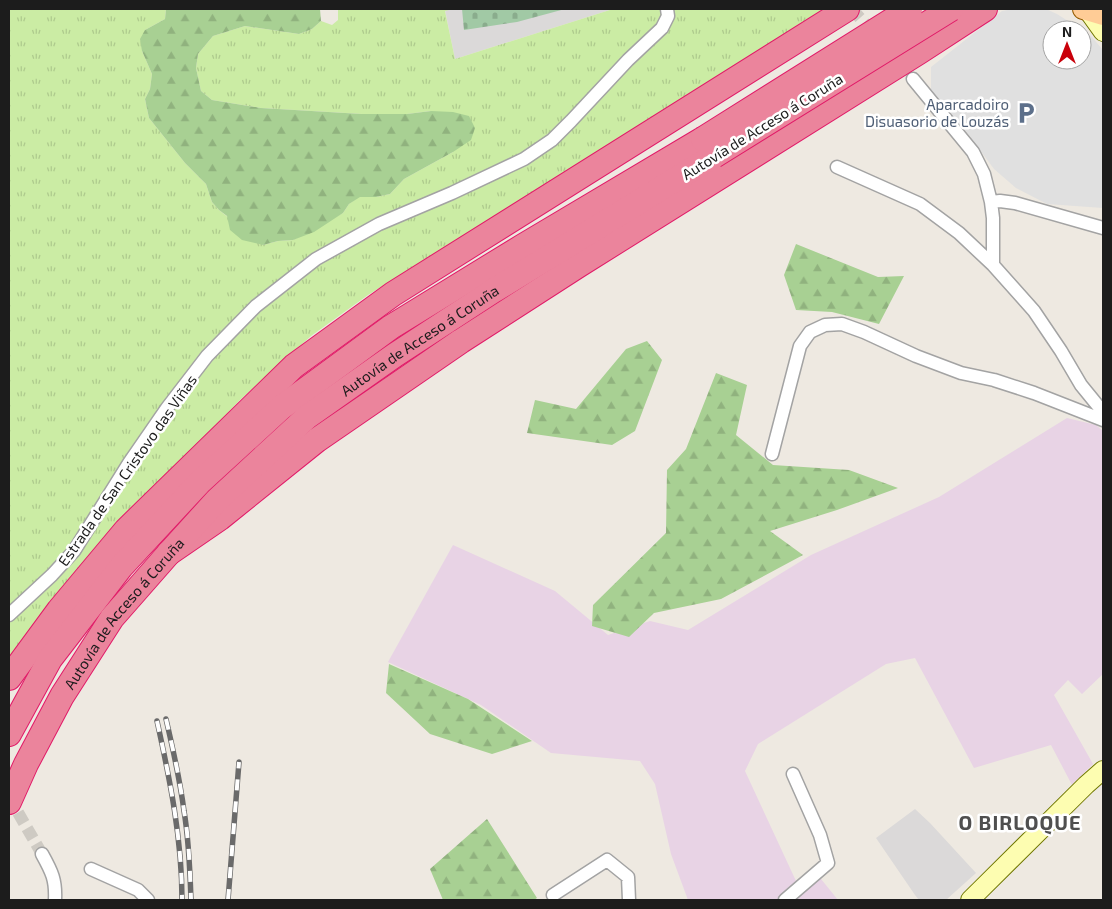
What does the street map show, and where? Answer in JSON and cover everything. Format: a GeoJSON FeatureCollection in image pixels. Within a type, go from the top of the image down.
{"type":"FeatureCollection","features":[{"type":"Feature","properties":{"kind":"highway"},"geometry":{"type":"LineString","coordinates":[[9,678],[59,610],[126,530],[294,366],[393,294],[847,9]]}},
{"type":"Feature","properties":{"kind":"highway","name":"Autovía de Acceso á Coruña"},"geometry":{"type":"LineString","coordinates":[[9,802],[26,764],[62,696],[112,618],[217,500],[307,417],[395,356],[708,148],[910,9]]}},
{"type":"Feature","properties":{"kind":"highway","name":"Autovía de Acceso á Coruña"},"geometry":{"type":"LineString","coordinates":[[9,734],[50,659],[121,567],[198,482],[282,407],[391,328],[523,246],[708,148],[951,9]]}},
{"type":"Feature","properties":{"kind":"highway"},"geometry":{"type":"LineString","coordinates":[[169,552],[220,518],[316,440],[461,340],[985,9]]}},
{"type":"Feature","properties":{"kind":"highway"},"geometry":{"type":"LineString","coordinates":[[50,659],[88,594],[206,452]]}},
{"type":"Feature","properties":{"kind":"street","name":"Estrada de San Cristovo das Viñas"},"geometry":{"type":"LineString","coordinates":[[9,615],[52,575],[74,551],[129,463],[167,408],[207,356],[256,306],[316,259],[379,224],[452,193],[524,159],[552,140],[628,60],[662,28],[668,16],[667,9]]}},
{"type":"Feature","properties":{"kind":"street"},"geometry":{"type":"LineString","coordinates":[[1092,12],[1103,32]]}},
{"type":"Feature","properties":{"kind":"street"},"geometry":{"type":"LineString","coordinates":[[913,79],[973,152],[984,174],[993,218],[993,265]]}},
{"type":"Feature","properties":{"kind":"street"},"geometry":{"type":"LineString","coordinates":[[837,167],[920,204],[959,232],[993,265],[1034,311],[1081,385],[1103,412]]}},
{"type":"Feature","properties":{"kind":"street"},"geometry":{"type":"LineString","coordinates":[[991,202],[1015,203],[1103,228]]}},
{"type":"Feature","properties":{"kind":"street"},"geometry":{"type":"LineString","coordinates":[[772,454],[800,346],[810,332],[824,325],[842,324],[961,373],[994,380],[1034,393],[1103,420]]}},
{"type":"Feature","properties":{"kind":"street"},"geometry":{"type":"LineString","coordinates":[[977,898],[1086,785],[1103,770]]}},
{"type":"Feature","properties":{"kind":"street"},"geometry":{"type":"LineString","coordinates":[[785,900],[828,863],[820,835],[793,774]]}},
{"type":"Feature","properties":{"kind":"street"},"geometry":{"type":"LineString","coordinates":[[42,854],[52,871],[56,886],[55,900]]}},
{"type":"Feature","properties":{"kind":"street"},"geometry":{"type":"LineString","coordinates":[[553,894],[607,860],[628,877],[629,900]]}},
{"type":"Feature","properties":{"kind":"street"},"geometry":{"type":"LineString","coordinates":[[91,869],[138,890],[148,900]]}},
{"type":"Feature","properties":{"kind":"shaded area"},"geometry":{"type":"Polygon","coordinates":[[[613,9],[455,59],[445,10],[613,9]]]}},
{"type":"Feature","properties":{"kind":"shaded area","name":"Aparcadoiro Disuasorio de Louzás"},"geometry":{"type":"Polygon","coordinates":[[[1046,9],[1066,20],[1042,20],[1042,70],[1092,70],[1092,37],[1103,50],[1103,208],[1047,204],[1016,188],[994,169],[968,134],[931,91],[931,67],[1002,11],[1046,9]]]}},
{"type":"Feature","properties":{"kind":"shaded area"},"geometry":{"type":"Polygon","coordinates":[[[1067,418],[1096,425],[1103,431],[1103,674],[1082,694],[1068,680],[1054,695],[1093,764],[1072,785],[1051,745],[974,768],[915,658],[886,664],[758,744],[745,771],[796,881],[817,874],[838,900],[688,900],[671,854],[655,784],[640,761],[551,753],[481,705],[388,662],[453,545],[555,591],[608,635],[650,621],[688,630],[811,555],[939,497],[1067,418]]]}},
{"type":"Feature","properties":{"kind":"shaded area"},"geometry":{"type":"Polygon","coordinates":[[[915,809],[976,873],[946,900],[919,900],[876,838],[915,809]]]}},
{"type":"Feature","properties":{"kind":"green space"},"geometry":{"type":"Polygon","coordinates":[[[9,9],[166,9],[165,19],[145,30],[142,51],[152,74],[150,89],[145,99],[149,118],[185,163],[206,184],[212,202],[219,210],[263,245],[293,240],[343,213],[349,204],[360,196],[376,197],[390,194],[404,179],[453,152],[431,111],[407,114],[362,114],[261,108],[212,100],[201,91],[196,68],[198,54],[213,36],[245,26],[299,34],[312,29],[321,21],[332,25],[338,20],[338,9],[453,9],[445,11],[455,59],[613,9],[824,9],[773,44],[368,295],[311,336],[240,400],[163,481],[9,667],[9,9]]]}},
{"type":"Feature","properties":{"kind":"green space"},"geometry":{"type":"Polygon","coordinates":[[[166,9],[320,9],[321,21],[312,29],[299,34],[245,26],[213,36],[198,54],[196,68],[201,91],[212,100],[261,108],[362,114],[453,112],[469,116],[475,128],[471,140],[404,179],[390,194],[376,197],[360,197],[349,204],[343,213],[314,232],[293,240],[263,245],[242,240],[230,230],[227,216],[212,202],[206,184],[185,163],[149,118],[145,99],[150,89],[152,74],[142,51],[140,39],[145,30],[165,19],[166,9]]]}},
{"type":"Feature","properties":{"kind":"green space"},"geometry":{"type":"Polygon","coordinates":[[[462,9],[565,9],[517,22],[464,30],[462,9]]]}},
{"type":"Feature","properties":{"kind":"green space"},"geometry":{"type":"Polygon","coordinates":[[[796,244],[878,277],[904,276],[879,324],[832,312],[796,310],[784,275],[796,244]]]}},
{"type":"Feature","properties":{"kind":"green space"},"geometry":{"type":"Polygon","coordinates":[[[647,341],[662,360],[635,431],[612,445],[527,433],[535,400],[576,409],[626,349],[647,341]]]}},
{"type":"Feature","properties":{"kind":"green space"},"geometry":{"type":"Polygon","coordinates":[[[716,373],[747,385],[736,435],[773,465],[849,470],[898,488],[770,531],[803,555],[721,599],[654,613],[629,637],[592,626],[593,605],[666,533],[667,470],[686,449],[716,373]]]}},
{"type":"Feature","properties":{"kind":"green space"},"geometry":{"type":"Polygon","coordinates":[[[389,664],[468,699],[532,741],[492,754],[430,734],[386,693],[389,664]]]}},
{"type":"Feature","properties":{"kind":"green space"},"geometry":{"type":"Polygon","coordinates":[[[487,819],[537,898],[534,900],[443,900],[430,869],[487,819]]]}},
{"type":"Feature","properties":{"kind":"tunnel"},"geometry":{"type":"LineString","coordinates":[[852,9],[876,36]]}},
{"type":"Feature","properties":{"kind":"tunnel"},"geometry":{"type":"LineString","coordinates":[[9,797],[42,854]]}},
{"type":"Feature","properties":{"kind":"railway"},"geometry":{"type":"LineString","coordinates":[[166,719],[186,822],[191,900]]}},
{"type":"Feature","properties":{"kind":"railway"},"geometry":{"type":"LineString","coordinates":[[157,721],[178,832],[182,900]]}},
{"type":"Feature","properties":{"kind":"railway"},"geometry":{"type":"LineString","coordinates":[[228,900],[239,762]]}},
{"type":"Feature","properties":{"kind":"place","name":"Aparcadoiro Disuasorio de Louzás"},"geometry":{"type":"Point","coordinates":[1026,113]}},
{"type":"Feature","properties":{"kind":"district","name":"O BIRLOQUE"},"geometry":{"type":"Point","coordinates":[1020,822]}}]}
